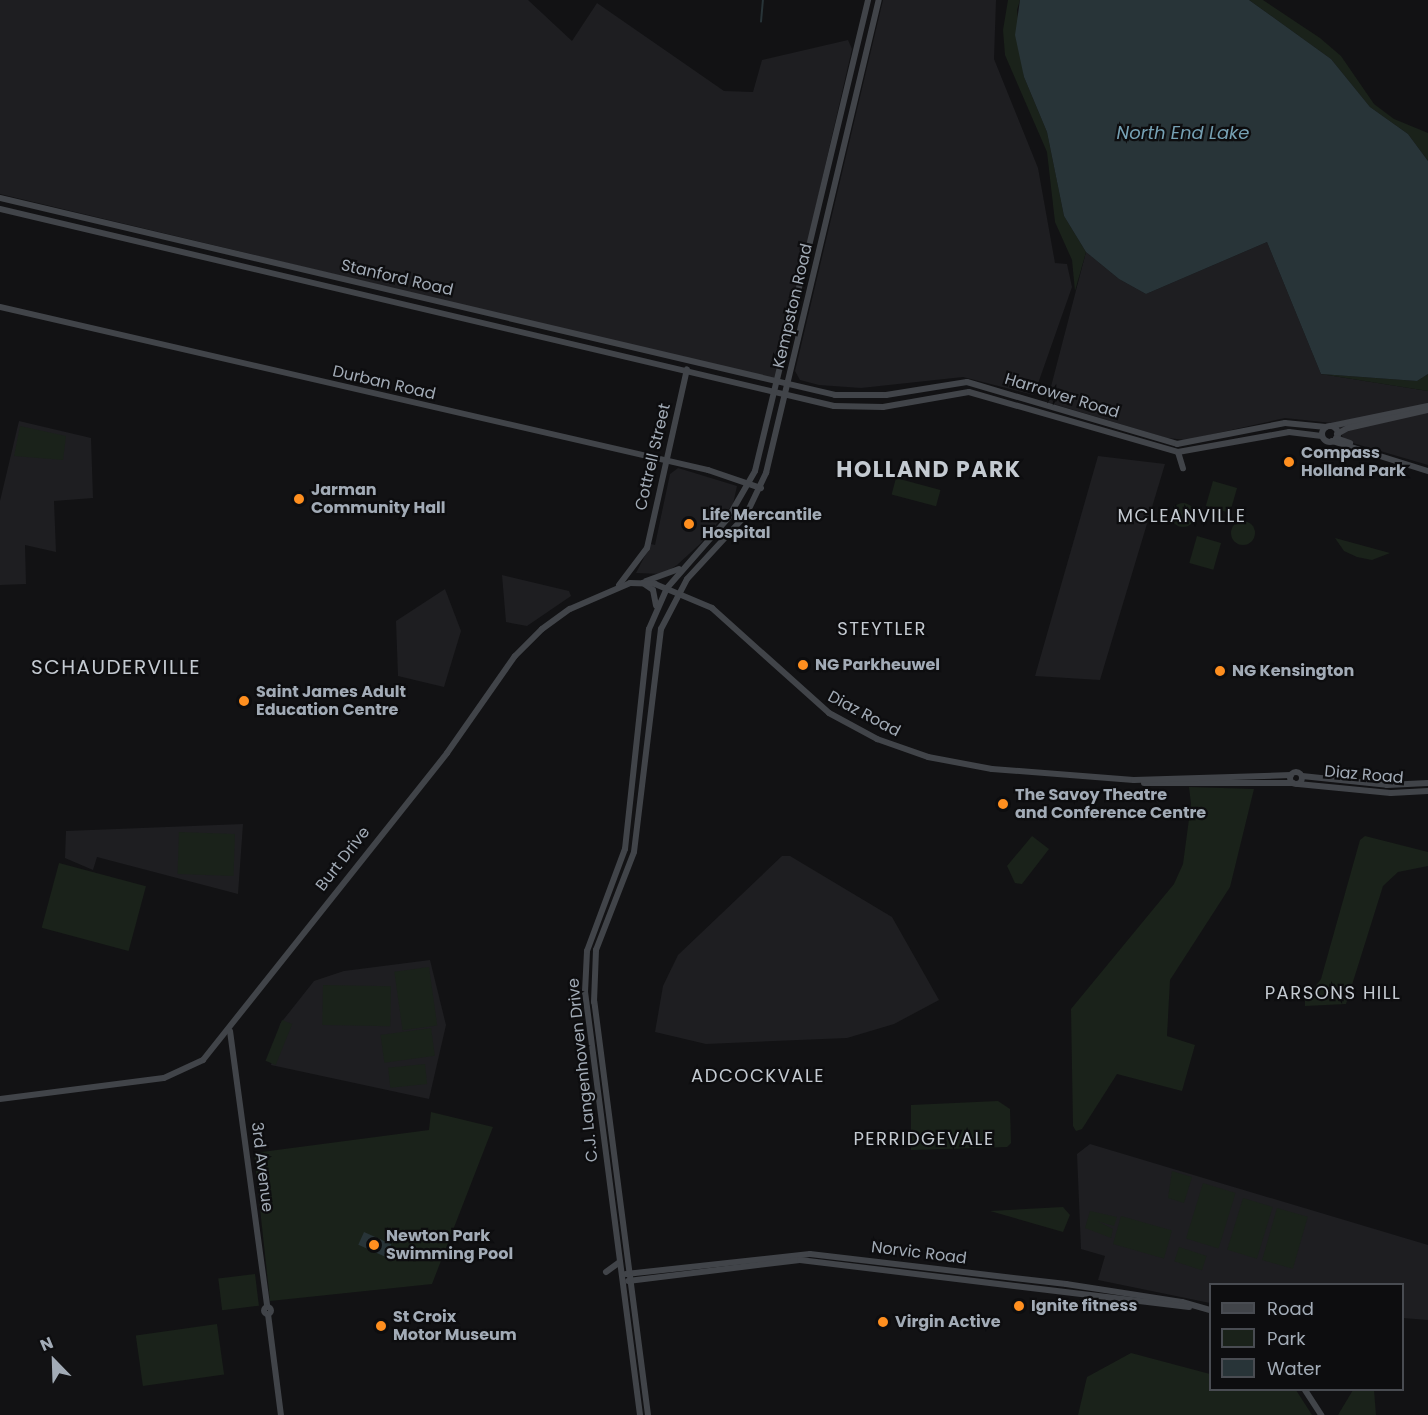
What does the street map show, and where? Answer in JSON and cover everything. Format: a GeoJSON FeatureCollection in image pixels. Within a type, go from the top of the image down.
{"type":"FeatureCollection","features":[{"type":"Feature","properties":{"kind":"main road","name":"Kempston Road"},"geometry":{"type":"LineString","coordinates":[[667,588],[728,518],[749,484],[776,393],[868,0]]}},
{"type":"Feature","properties":{"kind":"main road","name":"Kempston Road"},"geometry":{"type":"LineString","coordinates":[[678,592],[687,579],[737,526],[760,488],[786,395],[879,0]]}},
{"type":"Feature","properties":{"kind":"main road","name":"Stanford Road"},"geometry":{"type":"LineString","coordinates":[[0,198],[788,384]]}},
{"type":"Feature","properties":{"kind":"main road","name":"Stanford Road"},"geometry":{"type":"LineString","coordinates":[[0,209],[786,395]]}},
{"type":"Feature","properties":{"kind":"main road","name":"Durban Road"},"geometry":{"type":"LineString","coordinates":[[0,307],[666,462],[760,488]]}},
{"type":"Feature","properties":{"kind":"main road","name":"Cottrell Street"},"geometry":{"type":"LineString","coordinates":[[617,588],[641,558],[689,362]]}},
{"type":"Feature","properties":{"kind":"main road","name":"Harrower Road"},"geometry":{"type":"LineString","coordinates":[[788,384],[835,395],[868,397],[967,382],[1178,444],[1285,423],[1328,427],[1428,406]]}},
{"type":"Feature","properties":{"kind":"main road","name":"Harrower Road"},"geometry":{"type":"LineString","coordinates":[[786,395],[818,403],[870,408],[969,392],[1178,452],[1288,432],[1335,438]]}},
{"type":"Feature","properties":{"kind":"main road"},"geometry":{"type":"LineString","coordinates":[[783,406],[791,400],[818,403]]}},
{"type":"Feature","properties":{"kind":"main road"},"geometry":{"type":"LineString","coordinates":[[1335,438],[1345,429],[1428,410]]}},
{"type":"Feature","properties":{"kind":"main road"},"geometry":{"type":"LineString","coordinates":[[1094,429],[1097,421]]}},
{"type":"Feature","properties":{"kind":"main road"},"geometry":{"type":"LineString","coordinates":[[1322,436],[1328,427],[1335,438],[1428,469]]}},
{"type":"Feature","properties":{"kind":"main road"},"geometry":{"type":"LineString","coordinates":[[1344,441],[1345,429]]}},
{"type":"Feature","properties":{"kind":"main road"},"geometry":{"type":"LineString","coordinates":[[1335,438],[1428,469]]}},
{"type":"Feature","properties":{"kind":"main road"},"geometry":{"type":"LineString","coordinates":[[1178,452],[1184,468]]}},
{"type":"Feature","properties":{"kind":"main road"},"geometry":{"type":"LineString","coordinates":[[651,623],[657,598],[643,582],[668,576],[688,562]]}},
{"type":"Feature","properties":{"kind":"main road"},"geometry":{"type":"LineString","coordinates":[[687,579],[692,598]]}},
{"type":"Feature","properties":{"kind":"main road","name":"Burt Drive"},"geometry":{"type":"LineString","coordinates":[[0,1099],[174,1076],[203,1059],[230,1031],[365,852],[447,753],[515,656],[553,620],[617,588],[643,582],[678,592]]}},
{"type":"Feature","properties":{"kind":"main road","name":"C.J. Langenhoven Drive"},"geometry":{"type":"LineString","coordinates":[[640,1415],[584,978],[589,941],[625,849],[644,651],[651,623],[667,588]]}},
{"type":"Feature","properties":{"kind":"main road","name":"C.J. Langenhoven Drive"},"geometry":{"type":"LineString","coordinates":[[648,1415],[594,1002],[594,962],[601,934],[634,852],[657,650],[678,592]]}},
{"type":"Feature","properties":{"kind":"main road","name":"Diaz Road"},"geometry":{"type":"LineString","coordinates":[[678,592],[724,616],[816,704],[866,734],[945,761],[1140,784],[1295,783],[1391,793],[1428,791]]}},
{"type":"Feature","properties":{"kind":"main road"},"geometry":{"type":"LineString","coordinates":[[1292,772],[1295,783],[1302,776]]}},
{"type":"Feature","properties":{"kind":"main road","name":"Diaz Road"},"geometry":{"type":"LineString","coordinates":[[1040,774],[1134,780],[1283,775],[1297,772],[1302,776],[1387,785],[1428,783]]}},
{"type":"Feature","properties":{"kind":"main road","name":"3rd Avenue"},"geometry":{"type":"LineString","coordinates":[[230,1031],[281,1415]]}},
{"type":"Feature","properties":{"kind":"main road","name":"Norvic Road"},"geometry":{"type":"LineString","coordinates":[[622,1274],[630,1277],[800,1260],[1209,1310]]}},
{"type":"Feature","properties":{"kind":"main road"},"geometry":{"type":"LineString","coordinates":[[606,1272],[620,1262]]}},
{"type":"Feature","properties":{"kind":"main road","name":"Norvic Road"},"geometry":{"type":"LineString","coordinates":[[623,1282],[630,1277]]}},
{"type":"Feature","properties":{"kind":"main road"},"geometry":{"type":"LineString","coordinates":[[1306,1391],[1321,1415]]}},
{"type":"Feature","properties":{"kind":"shaded area"},"geometry":{"type":"Polygon","coordinates":[[[0,0],[528,0],[572,41],[597,3],[724,91],[753,92],[762,60],[848,40],[852,49],[776,380],[0,194],[0,0]]]}},
{"type":"Feature","properties":{"kind":"shaded area"},"geometry":{"type":"Polygon","coordinates":[[[883,0],[996,0],[994,59],[1038,168],[1055,263],[1067,264],[1072,287],[1034,395],[963,377],[861,388],[819,385],[800,380],[795,371],[883,0]]]}},
{"type":"Feature","properties":{"kind":"shaded area"},"geometry":{"type":"Polygon","coordinates":[[[1267,242],[1321,374],[1428,391],[1428,465],[1346,441],[1332,423],[1285,418],[1186,440],[1167,438],[1047,402],[1086,252],[1119,279],[1146,294],[1267,242]]]}},
{"type":"Feature","properties":{"kind":"shaded area"},"geometry":{"type":"Polygon","coordinates":[[[19,421],[91,438],[93,498],[54,501],[56,552],[25,545],[26,584],[0,585],[0,501],[19,421]]]}},
{"type":"Feature","properties":{"kind":"shaded area"},"geometry":{"type":"Polygon","coordinates":[[[1098,456],[1165,464],[1100,680],[1035,676],[1098,456]]]}},
{"type":"Feature","properties":{"kind":"shaded area","name":"Life Mercantile Hospital"},"geometry":{"type":"Polygon","coordinates":[[[678,468],[737,486],[733,504],[701,543],[677,565],[663,574],[636,573],[651,544],[655,545],[670,474],[678,468]]]}},
{"type":"Feature","properties":{"kind":"shaded area"},"geometry":{"type":"Polygon","coordinates":[[[502,575],[569,591],[571,596],[527,626],[506,622],[502,575]]]}},
{"type":"Feature","properties":{"kind":"shaded area"},"geometry":{"type":"Polygon","coordinates":[[[445,589],[461,631],[444,687],[398,676],[396,621],[445,589]]]}},
{"type":"Feature","properties":{"kind":"shaded area"},"geometry":{"type":"Polygon","coordinates":[[[243,824],[238,894],[97,857],[93,870],[65,858],[66,831],[243,824]]]}},
{"type":"Feature","properties":{"kind":"shaded area"},"geometry":{"type":"Polygon","coordinates":[[[782,856],[790,856],[892,917],[939,1000],[894,1024],[847,1038],[706,1044],[655,1032],[663,986],[678,955],[782,856]]]}},
{"type":"Feature","properties":{"kind":"shaded area"},"geometry":{"type":"Polygon","coordinates":[[[430,960],[446,1025],[429,1099],[271,1065],[280,1024],[314,981],[344,971],[430,960]]]}},
{"type":"Feature","properties":{"kind":"shaded area"},"geometry":{"type":"Polygon","coordinates":[[[1090,1144],[1428,1245],[1428,1320],[1404,1318],[1404,1283],[1209,1283],[1209,1303],[1098,1280],[1105,1256],[1081,1249],[1077,1154],[1090,1144]]]}},
{"type":"Feature","properties":{"kind":"green space"},"geometry":{"type":"Polygon","coordinates":[[[1008,0],[1020,0],[1017,10],[1024,77],[1047,132],[1064,216],[1086,252],[1075,291],[1072,260],[1055,222],[1047,152],[1005,55],[1003,30],[1008,0]]]}},
{"type":"Feature","properties":{"kind":"green space"},"geometry":{"type":"Polygon","coordinates":[[[1249,0],[1263,0],[1320,38],[1341,56],[1374,104],[1394,119],[1428,133],[1428,161],[1408,134],[1370,107],[1331,59],[1249,0]]]}},
{"type":"Feature","properties":{"kind":"green space"},"geometry":{"type":"Polygon","coordinates":[[[1321,374],[1417,381],[1428,374],[1428,391],[1321,374]]]}},
{"type":"Feature","properties":{"kind":"green space"},"geometry":{"type":"Polygon","coordinates":[[[20,426],[66,436],[63,460],[14,456],[20,426]]]}},
{"type":"Feature","properties":{"kind":"green space"},"geometry":{"type":"Polygon","coordinates":[[[896,478],[940,490],[936,506],[892,494],[896,478]]]}},
{"type":"Feature","properties":{"kind":"green space"},"geometry":{"type":"Polygon","coordinates":[[[1213,481],[1237,488],[1230,513],[1206,506],[1213,481]]]}},
{"type":"Feature","properties":{"kind":"green space"},"geometry":{"type":"Polygon","coordinates":[[[1183,503],[1192,506],[1195,515],[1192,524],[1183,527],[1174,524],[1171,515],[1174,506],[1183,503]]]}},
{"type":"Feature","properties":{"kind":"green space"},"geometry":{"type":"Polygon","coordinates":[[[1243,521],[1252,524],[1255,533],[1252,542],[1243,545],[1234,542],[1231,533],[1234,524],[1243,521]]]}},
{"type":"Feature","properties":{"kind":"green space"},"geometry":{"type":"Polygon","coordinates":[[[1197,536],[1221,543],[1213,570],[1189,563],[1197,536]]]}},
{"type":"Feature","properties":{"kind":"green space"},"geometry":{"type":"Polygon","coordinates":[[[1335,538],[1390,553],[1372,560],[1357,557],[1344,551],[1335,538]]]}},
{"type":"Feature","properties":{"kind":"green space"},"geometry":{"type":"Polygon","coordinates":[[[1189,787],[1254,789],[1230,887],[1170,980],[1167,1036],[1195,1045],[1182,1091],[1117,1074],[1082,1129],[1076,1131],[1073,1126],[1071,1009],[1174,884],[1183,864],[1191,804],[1189,787]]]}},
{"type":"Feature","properties":{"kind":"green space"},"geometry":{"type":"Polygon","coordinates":[[[179,832],[235,834],[234,876],[178,874],[179,832]]]}},
{"type":"Feature","properties":{"kind":"green space"},"geometry":{"type":"Polygon","coordinates":[[[1032,836],[1049,849],[1022,884],[1015,883],[1007,866],[1032,836]]]}},
{"type":"Feature","properties":{"kind":"green space"},"geometry":{"type":"Polygon","coordinates":[[[1365,836],[1428,852],[1428,866],[1398,872],[1383,886],[1346,1004],[1305,1006],[1305,1000],[1321,979],[1360,840],[1365,836]]]}},
{"type":"Feature","properties":{"kind":"green space"},"geometry":{"type":"Polygon","coordinates":[[[59,863],[146,886],[129,951],[42,928],[59,863]]]}},
{"type":"Feature","properties":{"kind":"green space"},"geometry":{"type":"Polygon","coordinates":[[[429,967],[437,1025],[403,1030],[394,972],[429,967]]]}},
{"type":"Feature","properties":{"kind":"green space"},"geometry":{"type":"Polygon","coordinates":[[[323,985],[391,986],[390,1026],[322,1025],[323,985]]]}},
{"type":"Feature","properties":{"kind":"green space"},"geometry":{"type":"Polygon","coordinates":[[[282,1020],[292,1024],[276,1065],[266,1061],[282,1020]]]}},
{"type":"Feature","properties":{"kind":"green space"},"geometry":{"type":"Polygon","coordinates":[[[431,1028],[435,1056],[384,1063],[380,1035],[431,1028]]]}},
{"type":"Feature","properties":{"kind":"green space"},"geometry":{"type":"Polygon","coordinates":[[[425,1064],[427,1084],[390,1088],[388,1068],[425,1064]]]}},
{"type":"Feature","properties":{"kind":"green space"},"geometry":{"type":"Polygon","coordinates":[[[998,1101],[1010,1109],[1011,1143],[1007,1147],[911,1150],[911,1105],[998,1101]]]}},
{"type":"Feature","properties":{"kind":"green space"},"geometry":{"type":"Polygon","coordinates":[[[431,1112],[493,1127],[432,1284],[270,1301],[254,1153],[429,1130],[431,1112]]]}},
{"type":"Feature","properties":{"kind":"green space"},"geometry":{"type":"Polygon","coordinates":[[[1172,1171],[1192,1177],[1184,1203],[1168,1198],[1172,1171]]]}},
{"type":"Feature","properties":{"kind":"green space"},"geometry":{"type":"Polygon","coordinates":[[[1203,1183],[1236,1193],[1219,1248],[1186,1238],[1203,1183]]]}},
{"type":"Feature","properties":{"kind":"green space"},"geometry":{"type":"Polygon","coordinates":[[[1243,1198],[1273,1207],[1257,1259],[1227,1250],[1243,1198]]]}},
{"type":"Feature","properties":{"kind":"green space"},"geometry":{"type":"Polygon","coordinates":[[[1063,1207],[1070,1215],[1063,1232],[990,1211],[1063,1207]]]}},
{"type":"Feature","properties":{"kind":"green space"},"geometry":{"type":"Polygon","coordinates":[[[1277,1208],[1308,1217],[1293,1269],[1262,1260],[1277,1208]]]}},
{"type":"Feature","properties":{"kind":"green space"},"geometry":{"type":"Polygon","coordinates":[[[1090,1211],[1117,1217],[1114,1226],[1097,1221],[1113,1229],[1111,1238],[1085,1228],[1090,1211]]]}},
{"type":"Feature","properties":{"kind":"green space"},"geometry":{"type":"Polygon","coordinates":[[[1121,1216],[1172,1231],[1164,1258],[1113,1244],[1121,1216]]]}},
{"type":"Feature","properties":{"kind":"green space"},"geometry":{"type":"Polygon","coordinates":[[[1179,1247],[1207,1256],[1202,1270],[1174,1261],[1179,1247]]]}},
{"type":"Feature","properties":{"kind":"green space"},"geometry":{"type":"Polygon","coordinates":[[[255,1274],[259,1306],[222,1310],[218,1279],[255,1274]]]}},
{"type":"Feature","properties":{"kind":"green space"},"geometry":{"type":"Polygon","coordinates":[[[217,1324],[224,1375],[143,1386],[136,1335],[217,1324]]]}},
{"type":"Feature","properties":{"kind":"green space"},"geometry":{"type":"Polygon","coordinates":[[[1131,1353],[1209,1374],[1209,1391],[1297,1391],[1312,1415],[1078,1415],[1087,1377],[1131,1353]]]}},
{"type":"Feature","properties":{"kind":"green space"},"geometry":{"type":"Polygon","coordinates":[[[1352,1391],[1374,1391],[1376,1415],[1338,1415],[1352,1391]]]}},
{"type":"Feature","properties":{"kind":"water","name":"North End Lake"},"geometry":{"type":"Polygon","coordinates":[[[1020,0],[1249,0],[1331,59],[1370,107],[1408,134],[1428,161],[1428,374],[1417,381],[1321,374],[1267,242],[1146,294],[1119,279],[1086,252],[1064,216],[1047,132],[1024,77],[1015,35],[1020,0]]]}},
{"type":"Feature","properties":{"kind":"water","name":"Newton Park Swimming Pool"},"geometry":{"type":"Polygon","coordinates":[[[364,1232],[391,1244],[386,1257],[358,1245],[364,1232]]]}},
{"type":"Feature","properties":{"kind":"waterway"},"geometry":{"type":"LineString","coordinates":[[761,22],[763,0]]}},
{"type":"Feature","properties":{"kind":"place","name":"Compass Holland Park"},"geometry":{"type":"Point","coordinates":[1289,462]}},
{"type":"Feature","properties":{"kind":"place","name":"Jarman Community Hall"},"geometry":{"type":"Point","coordinates":[299,499]}},
{"type":"Feature","properties":{"kind":"place","name":"Life Mercantile Hospital"},"geometry":{"type":"Point","coordinates":[689,524]}},
{"type":"Feature","properties":{"kind":"place","name":"NG Parkheuwel"},"geometry":{"type":"Point","coordinates":[803,665]}},
{"type":"Feature","properties":{"kind":"place","name":"NG Kensington"},"geometry":{"type":"Point","coordinates":[1220,671]}},
{"type":"Feature","properties":{"kind":"place","name":"Saint James Adult Education Centre"},"geometry":{"type":"Point","coordinates":[244,701]}},
{"type":"Feature","properties":{"kind":"place","name":"The Savoy Theatre and Conference Centre"},"geometry":{"type":"Point","coordinates":[1003,804]}},
{"type":"Feature","properties":{"kind":"place","name":"Newton Park Swimming Pool"},"geometry":{"type":"Point","coordinates":[374,1245]}},
{"type":"Feature","properties":{"kind":"place","name":"Ignite fitness"},"geometry":{"type":"Point","coordinates":[1019,1306]}},
{"type":"Feature","properties":{"kind":"place","name":"Virgin Active"},"geometry":{"type":"Point","coordinates":[883,1322]}},
{"type":"Feature","properties":{"kind":"place","name":"St Croix Motor Museum"},"geometry":{"type":"Point","coordinates":[381,1326]}},
{"type":"Feature","properties":{"kind":"district","name":"HOLLAND PARK"},"geometry":{"type":"Point","coordinates":[929,470]}},
{"type":"Feature","properties":{"kind":"district","name":"MCLEANVILLE"},"geometry":{"type":"Point","coordinates":[1182,516]}},
{"type":"Feature","properties":{"kind":"district","name":"STEYTLER"},"geometry":{"type":"Point","coordinates":[882,629]}},
{"type":"Feature","properties":{"kind":"district","name":"SCHAUDERVILLE"},"geometry":{"type":"Point","coordinates":[116,667]}},
{"type":"Feature","properties":{"kind":"district","name":"PARSONS HILL"},"geometry":{"type":"Point","coordinates":[1333,993]}},
{"type":"Feature","properties":{"kind":"district","name":"ADCOCKVALE"},"geometry":{"type":"Point","coordinates":[758,1076]}},
{"type":"Feature","properties":{"kind":"district","name":"PERRIDGEVALE"},"geometry":{"type":"Point","coordinates":[924,1139]}}]}
